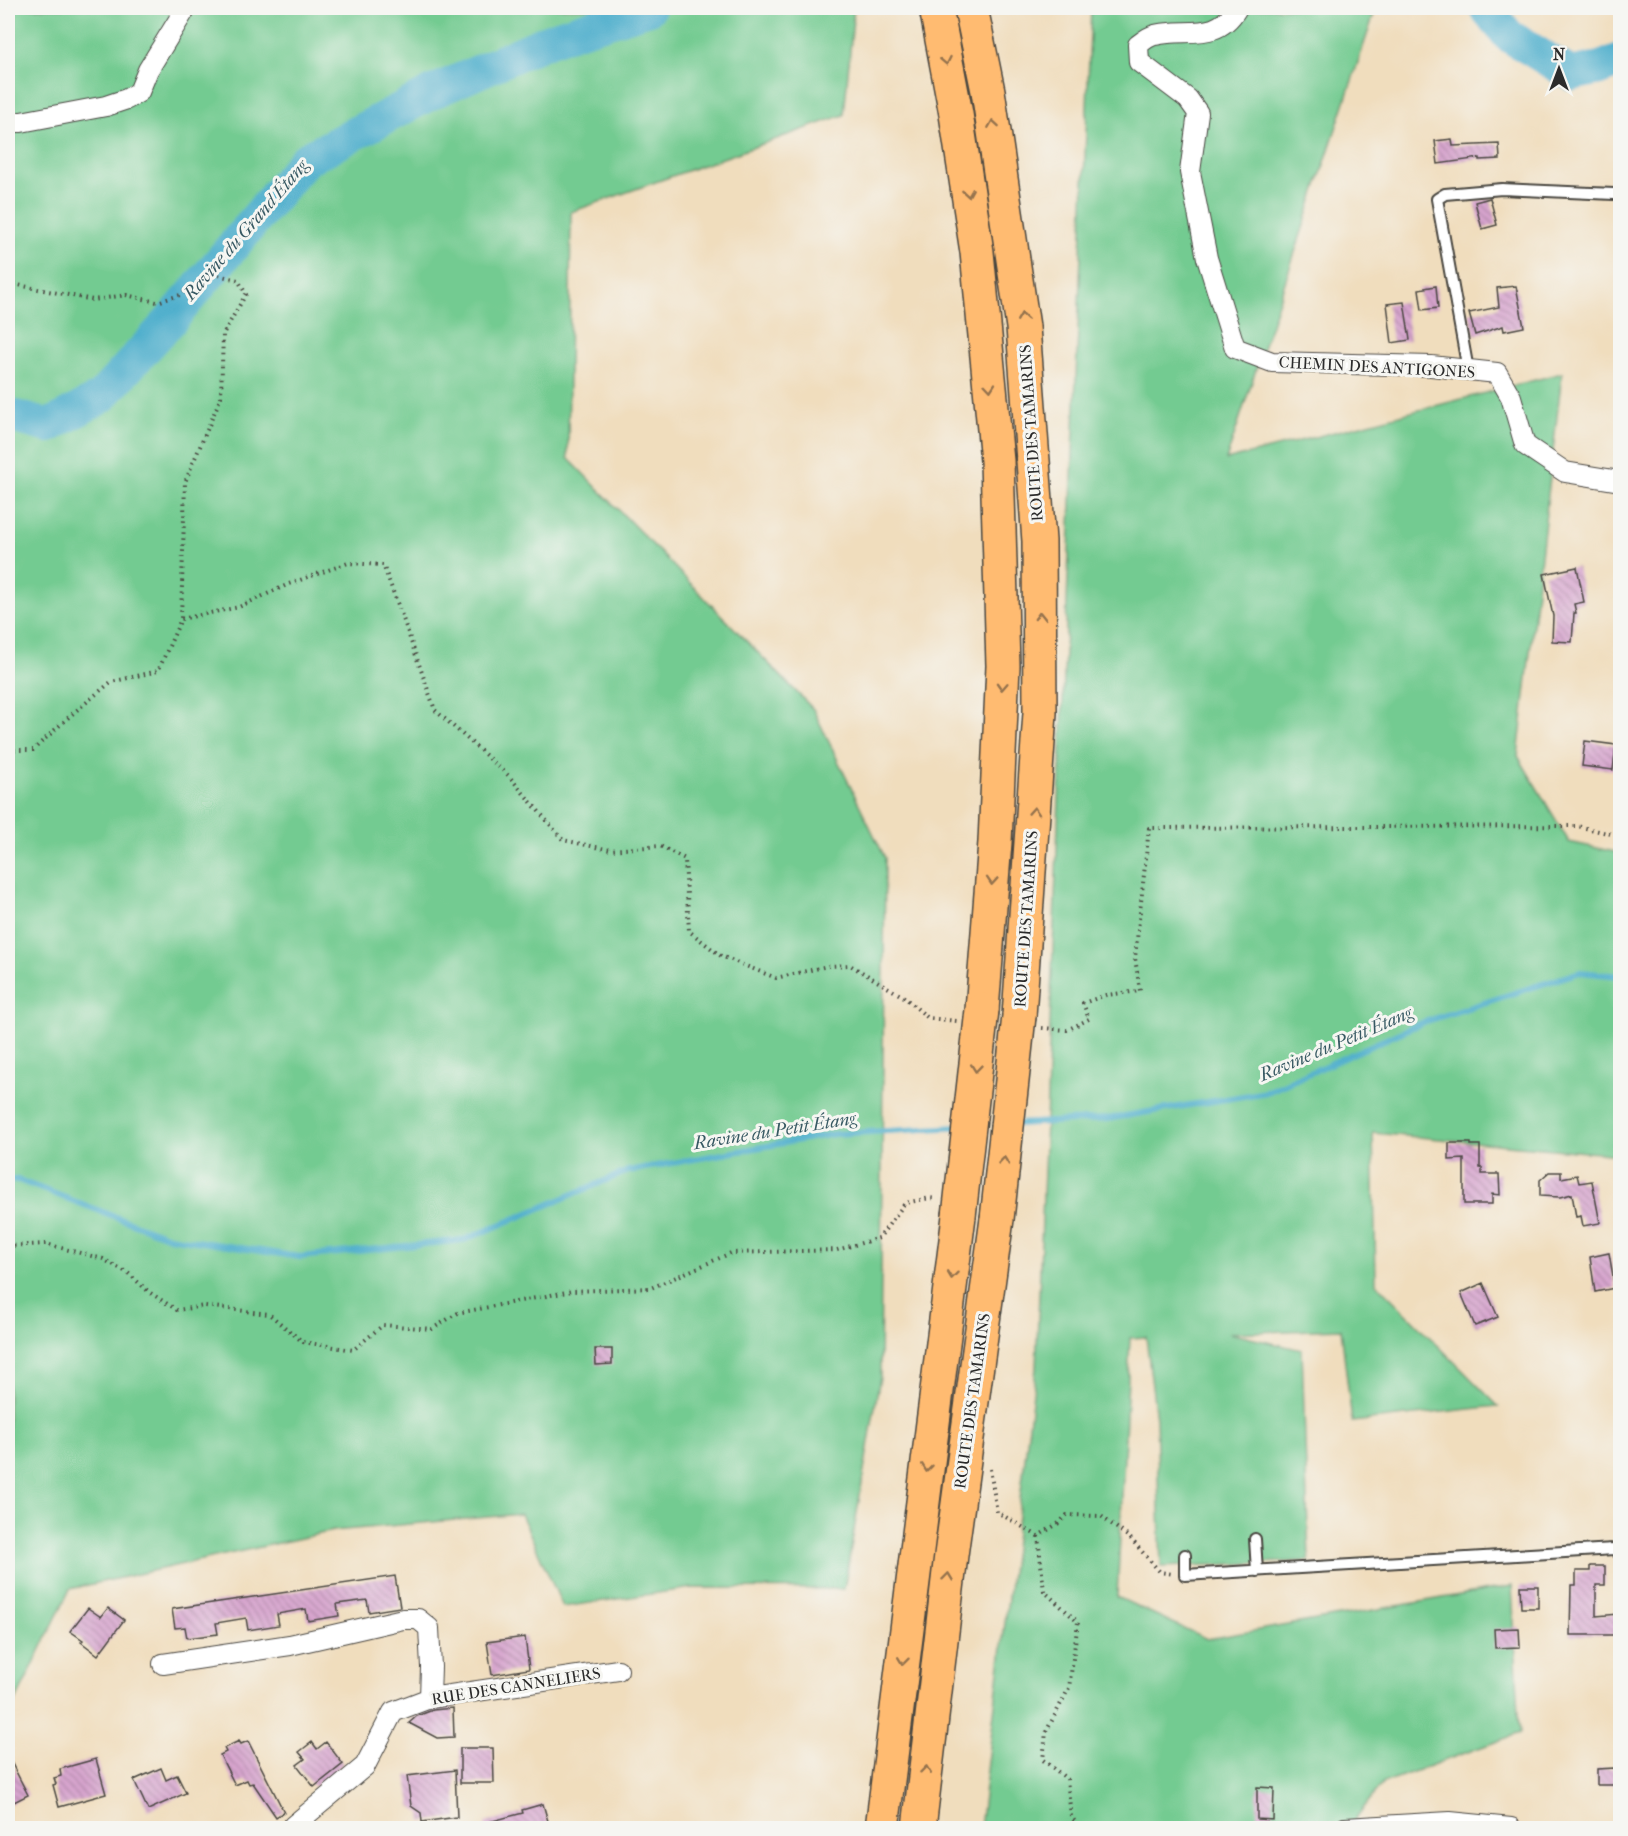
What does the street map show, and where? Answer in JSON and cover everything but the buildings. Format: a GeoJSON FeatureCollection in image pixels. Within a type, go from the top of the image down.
{"type":"FeatureCollection","features":[{"type":"Feature","properties":{"kind":"highway"},"geometry":{"type":"LineString","coordinates":[[882,1828],[950,1208],[995,842],[1003,666],[997,461],[977,252],[956,114],[936,8]]}},
{"type":"Feature","properties":{"kind":"highway","name":"ROUTE DES TAMARINS"},"geometry":{"type":"LineString","coordinates":[[919,1828],[951,1554],[1026,1022],[1040,714],[1039,541],[1023,327],[988,91],[971,8]]}},
{"type":"Feature","properties":{"kind":"street"},"geometry":{"type":"LineString","coordinates":[[8,122],[21,122],[106,106],[133,96],[139,92],[148,70],[186,8]]}},
{"type":"Feature","properties":{"kind":"street","name":"CHEMIN DES ANTIGONES"},"geometry":{"type":"LineString","coordinates":[[1237,8],[1230,19],[1208,31],[1153,35],[1138,45],[1139,62],[1188,99],[1198,113],[1190,172],[1207,258],[1235,348],[1272,362],[1431,366],[1497,373],[1511,397],[1525,445],[1565,472],[1620,481]]}},
{"type":"Feature","properties":{"kind":"street"},"geometry":{"type":"LineString","coordinates":[[163,1664],[290,1645],[403,1619],[418,1619],[429,1628],[430,1698]]}},
{"type":"Feature","properties":{"kind":"street","name":"RUE DES CANNELIERS"},"geometry":{"type":"LineString","coordinates":[[288,1828],[365,1766],[393,1712],[430,1698],[618,1670]]}},
{"type":"Feature","properties":{"kind":"street"},"geometry":{"type":"LineString","coordinates":[[1345,1828],[1450,1822],[1511,1828]]}},
{"type":"Feature","properties":{"kind":"lane"},"geometry":{"type":"LineString","coordinates":[[1468,370],[1437,198],[1445,194],[1502,189],[1614,194]]}},
{"type":"Feature","properties":{"kind":"lane"},"geometry":{"type":"LineString","coordinates":[[1255,1539],[1257,1571]]}},
{"type":"Feature","properties":{"kind":"lane"},"geometry":{"type":"LineString","coordinates":[[1185,1554],[1185,1575],[1614,1549],[1620,1554]]}},
{"type":"Feature","properties":{"kind":"path"},"geometry":{"type":"LineString","coordinates":[[8,283],[93,300],[126,295],[157,302],[180,295],[210,273],[238,280],[246,294],[223,334],[220,397],[185,482],[181,619],[158,671],[111,682],[33,750],[8,750]]}},
{"type":"Feature","properties":{"kind":"path"},"geometry":{"type":"LineString","coordinates":[[181,619],[239,607],[289,584],[348,563],[383,565],[435,710],[509,776],[563,840],[610,850],[660,846],[685,859],[689,931],[721,956],[776,978],[828,966],[850,965],[904,997],[928,1018],[973,1016]]}},
{"type":"Feature","properties":{"kind":"path"},"geometry":{"type":"LineString","coordinates":[[1026,1022],[1067,1030],[1089,1019],[1083,1003],[1106,995],[1140,991],[1135,958],[1149,828],[1576,826],[1620,836]]}},
{"type":"Feature","properties":{"kind":"path"},"geometry":{"type":"LineString","coordinates":[[8,1245],[46,1244],[103,1259],[128,1273],[149,1292],[177,1310],[205,1306],[269,1314],[303,1342],[353,1350],[383,1325],[432,1329],[458,1313],[572,1291],[651,1288],[731,1253],[837,1250],[879,1238],[905,1203],[930,1198],[950,1208]]}},
{"type":"Feature","properties":{"kind":"path"},"geometry":{"type":"LineString","coordinates":[[990,1461],[997,1512],[1038,1536]]}},
{"type":"Feature","properties":{"kind":"path"},"geometry":{"type":"LineString","coordinates":[[1038,1536],[1067,1515],[1101,1516],[1131,1538],[1160,1572],[1185,1575]]}},
{"type":"Feature","properties":{"kind":"path"},"geometry":{"type":"LineString","coordinates":[[1038,1536],[1044,1591],[1078,1622],[1069,1688],[1046,1732],[1042,1760],[1067,1779],[1071,1816],[1079,1828]]}},
{"type":"Feature","properties":{"kind":"path"},"geometry":{"type":"LineString","coordinates":[[1185,1828],[1195,1828]]}},
{"type":"Feature","properties":{"kind":"green space"},"geometry":{"type":"Polygon","coordinates":[[[8,8],[854,8],[844,115],[571,212],[568,458],[813,709],[885,858],[880,1377],[844,1589],[692,1588],[563,1607],[521,1514],[333,1531],[70,1589],[8,1717],[8,8]]]}},
{"type":"Feature","properties":{"kind":"green space"},"geometry":{"type":"Polygon","coordinates":[[[1091,8],[1376,8],[1226,460],[1562,373],[1518,756],[1569,842],[1620,853],[1620,1155],[1373,1133],[1376,1283],[1498,1406],[1352,1422],[1341,1329],[1229,1333],[1302,1350],[1309,1561],[1161,1567],[1156,1419],[1146,1337],[1130,1338],[1117,1597],[1207,1639],[1512,1586],[1520,1733],[1383,1783],[1348,1828],[980,1828],[1036,1368],[1091,8]]]}},
{"type":"Feature","properties":{"kind":"waterway","name":"Ravine du Grand Étang"},"geometry":{"type":"LineString","coordinates":[[8,415],[49,426],[101,397],[170,321],[305,160],[433,92],[552,39],[649,8]]}},
{"type":"Feature","properties":{"kind":"waterway","name":"Ravine du Grand Étang"},"geometry":{"type":"LineString","coordinates":[[1486,8],[1509,36],[1571,74],[1600,68],[1620,60]]}},
{"type":"Feature","properties":{"kind":"waterway","name":"Ravine du Petit Étang"},"geometry":{"type":"LineString","coordinates":[[1017,1124],[1107,1119],[1267,1092],[1424,1022],[1580,972],[1620,976]]}},
{"type":"Feature","properties":{"kind":"waterway","name":"Ravine du Petit Étang"},"geometry":{"type":"LineString","coordinates":[[8,1180],[18,1180],[169,1237],[300,1257],[464,1240],[628,1171],[834,1134],[959,1127]]}}]}
